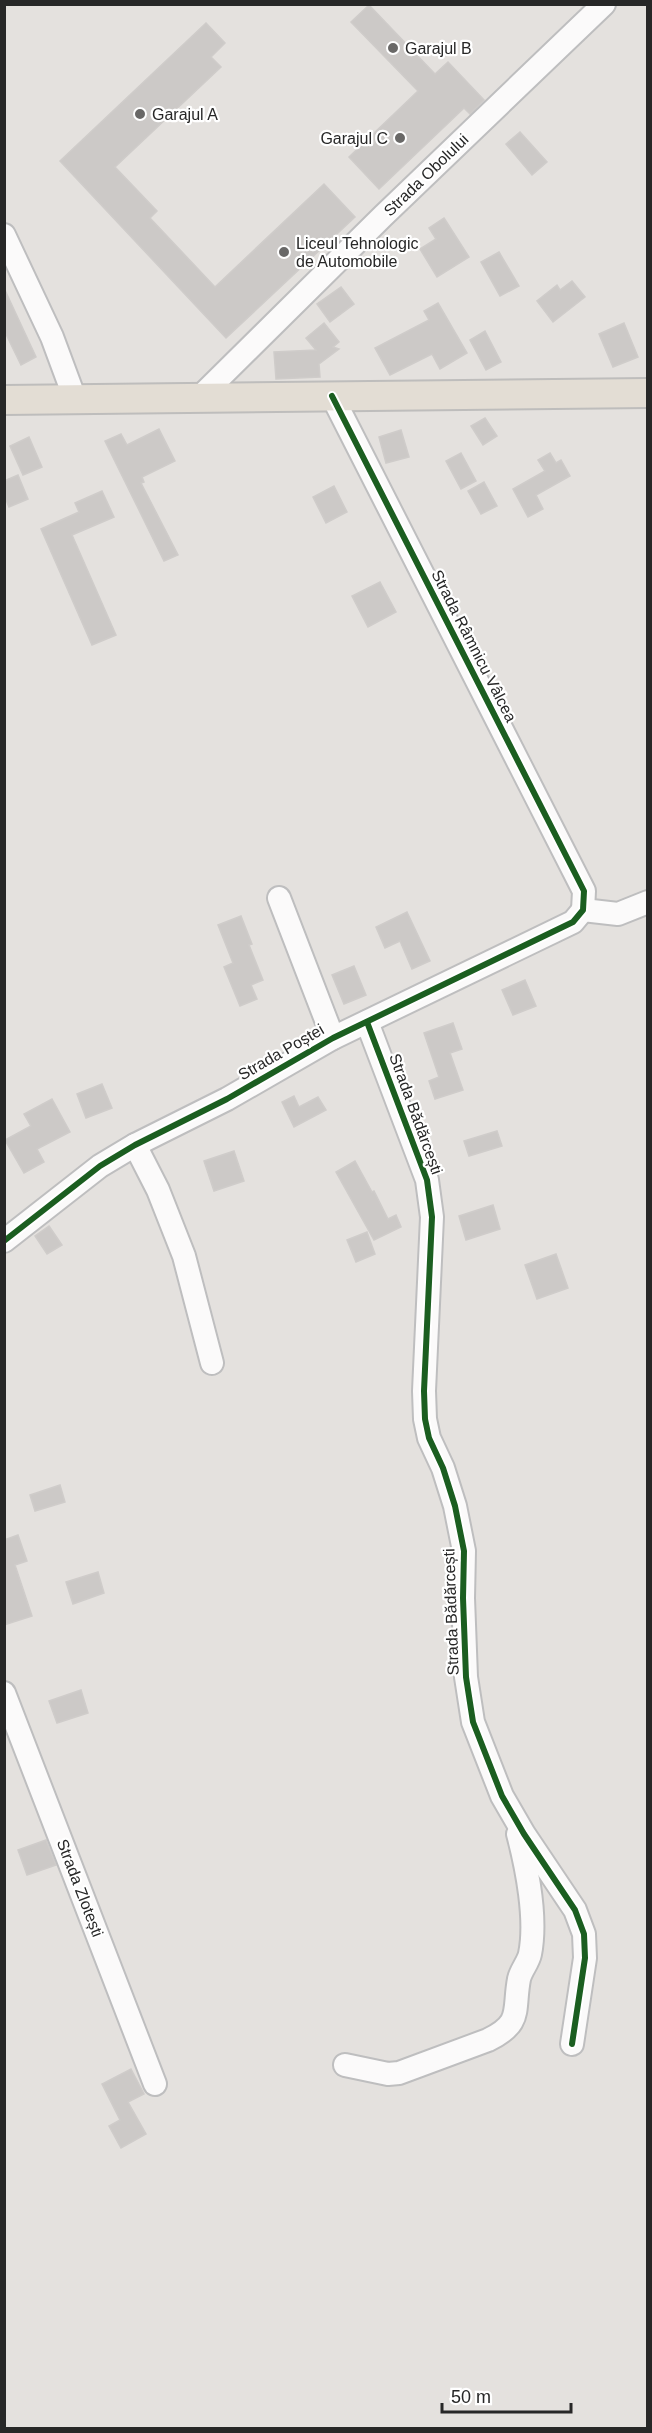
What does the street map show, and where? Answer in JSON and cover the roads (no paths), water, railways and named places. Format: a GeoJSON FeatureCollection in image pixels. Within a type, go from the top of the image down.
{"type":"FeatureCollection","features":[{"type":"Feature","properties":{"kind":"main road"},"geometry":{"type":"LineString","coordinates":[[4,400],[648,393]]}},
{"type":"Feature","properties":{"kind":"street","name":"Strada Obolului"},"geometry":{"type":"LineString","coordinates":[[199,398],[383,216],[604,4]]}},
{"type":"Feature","properties":{"kind":"street"},"geometry":{"type":"LineString","coordinates":[[4,235],[52,337],[75,399]]}},
{"type":"Feature","properties":{"kind":"street","name":"Strada Râmnicu Vâlcea"},"geometry":{"type":"LineString","coordinates":[[332,396],[584,891],[583,910]]}},
{"type":"Feature","properties":{"kind":"street","name":"Strada Poștei"},"geometry":{"type":"LineString","coordinates":[[279,898],[333,1038]]}},
{"type":"Feature","properties":{"kind":"street"},"geometry":{"type":"LineString","coordinates":[[583,910],[618,914],[648,902]]}},
{"type":"Feature","properties":{"kind":"street","name":"Strada Poștei"},"geometry":{"type":"LineString","coordinates":[[4,1241],[100,1166],[135,1145],[227,1099],[333,1038],[573,922],[583,910]]}},
{"type":"Feature","properties":{"kind":"street","name":"Strada Bădărcești"},"geometry":{"type":"LineString","coordinates":[[367,1022],[427,1180],[432,1217],[425,1419],[429,1438],[443,1468],[455,1506],[464,1551],[466,1677],[473,1722],[502,1797],[575,1911],[584,1934],[585,1958],[572,2044]]}},
{"type":"Feature","properties":{"kind":"street"},"geometry":{"type":"LineString","coordinates":[[135,1145],[158,1190],[184,1256],[212,1363]]}},
{"type":"Feature","properties":{"kind":"street","name":"Strada Zlotești"},"geometry":{"type":"LineString","coordinates":[[4,1693],[155,2084]]}},
{"type":"Feature","properties":{"kind":"street","name":"Strada Bădărcești"},"geometry":{"type":"LineString","coordinates":[[345,2065],[388,2074],[399,2073],[488,2040],[502,2033],[512,2024],[520,1977],[530,1953],[531,1928],[528,1879],[516,1820]]}},
{"type":"Feature","properties":{"kind":"place","name":"Garajul B"},"geometry":{"type":"Point","coordinates":[393,48]}},
{"type":"Feature","properties":{"kind":"place","name":"Garajul A"},"geometry":{"type":"Point","coordinates":[140,114]}},
{"type":"Feature","properties":{"kind":"place","name":"Garajul C"},"geometry":{"type":"Point","coordinates":[400,138]}},
{"type":"Feature","properties":{"kind":"place","name":"Liceul Tehnologic de Automobile"},"geometry":{"type":"Point","coordinates":[284,252]}}]}
